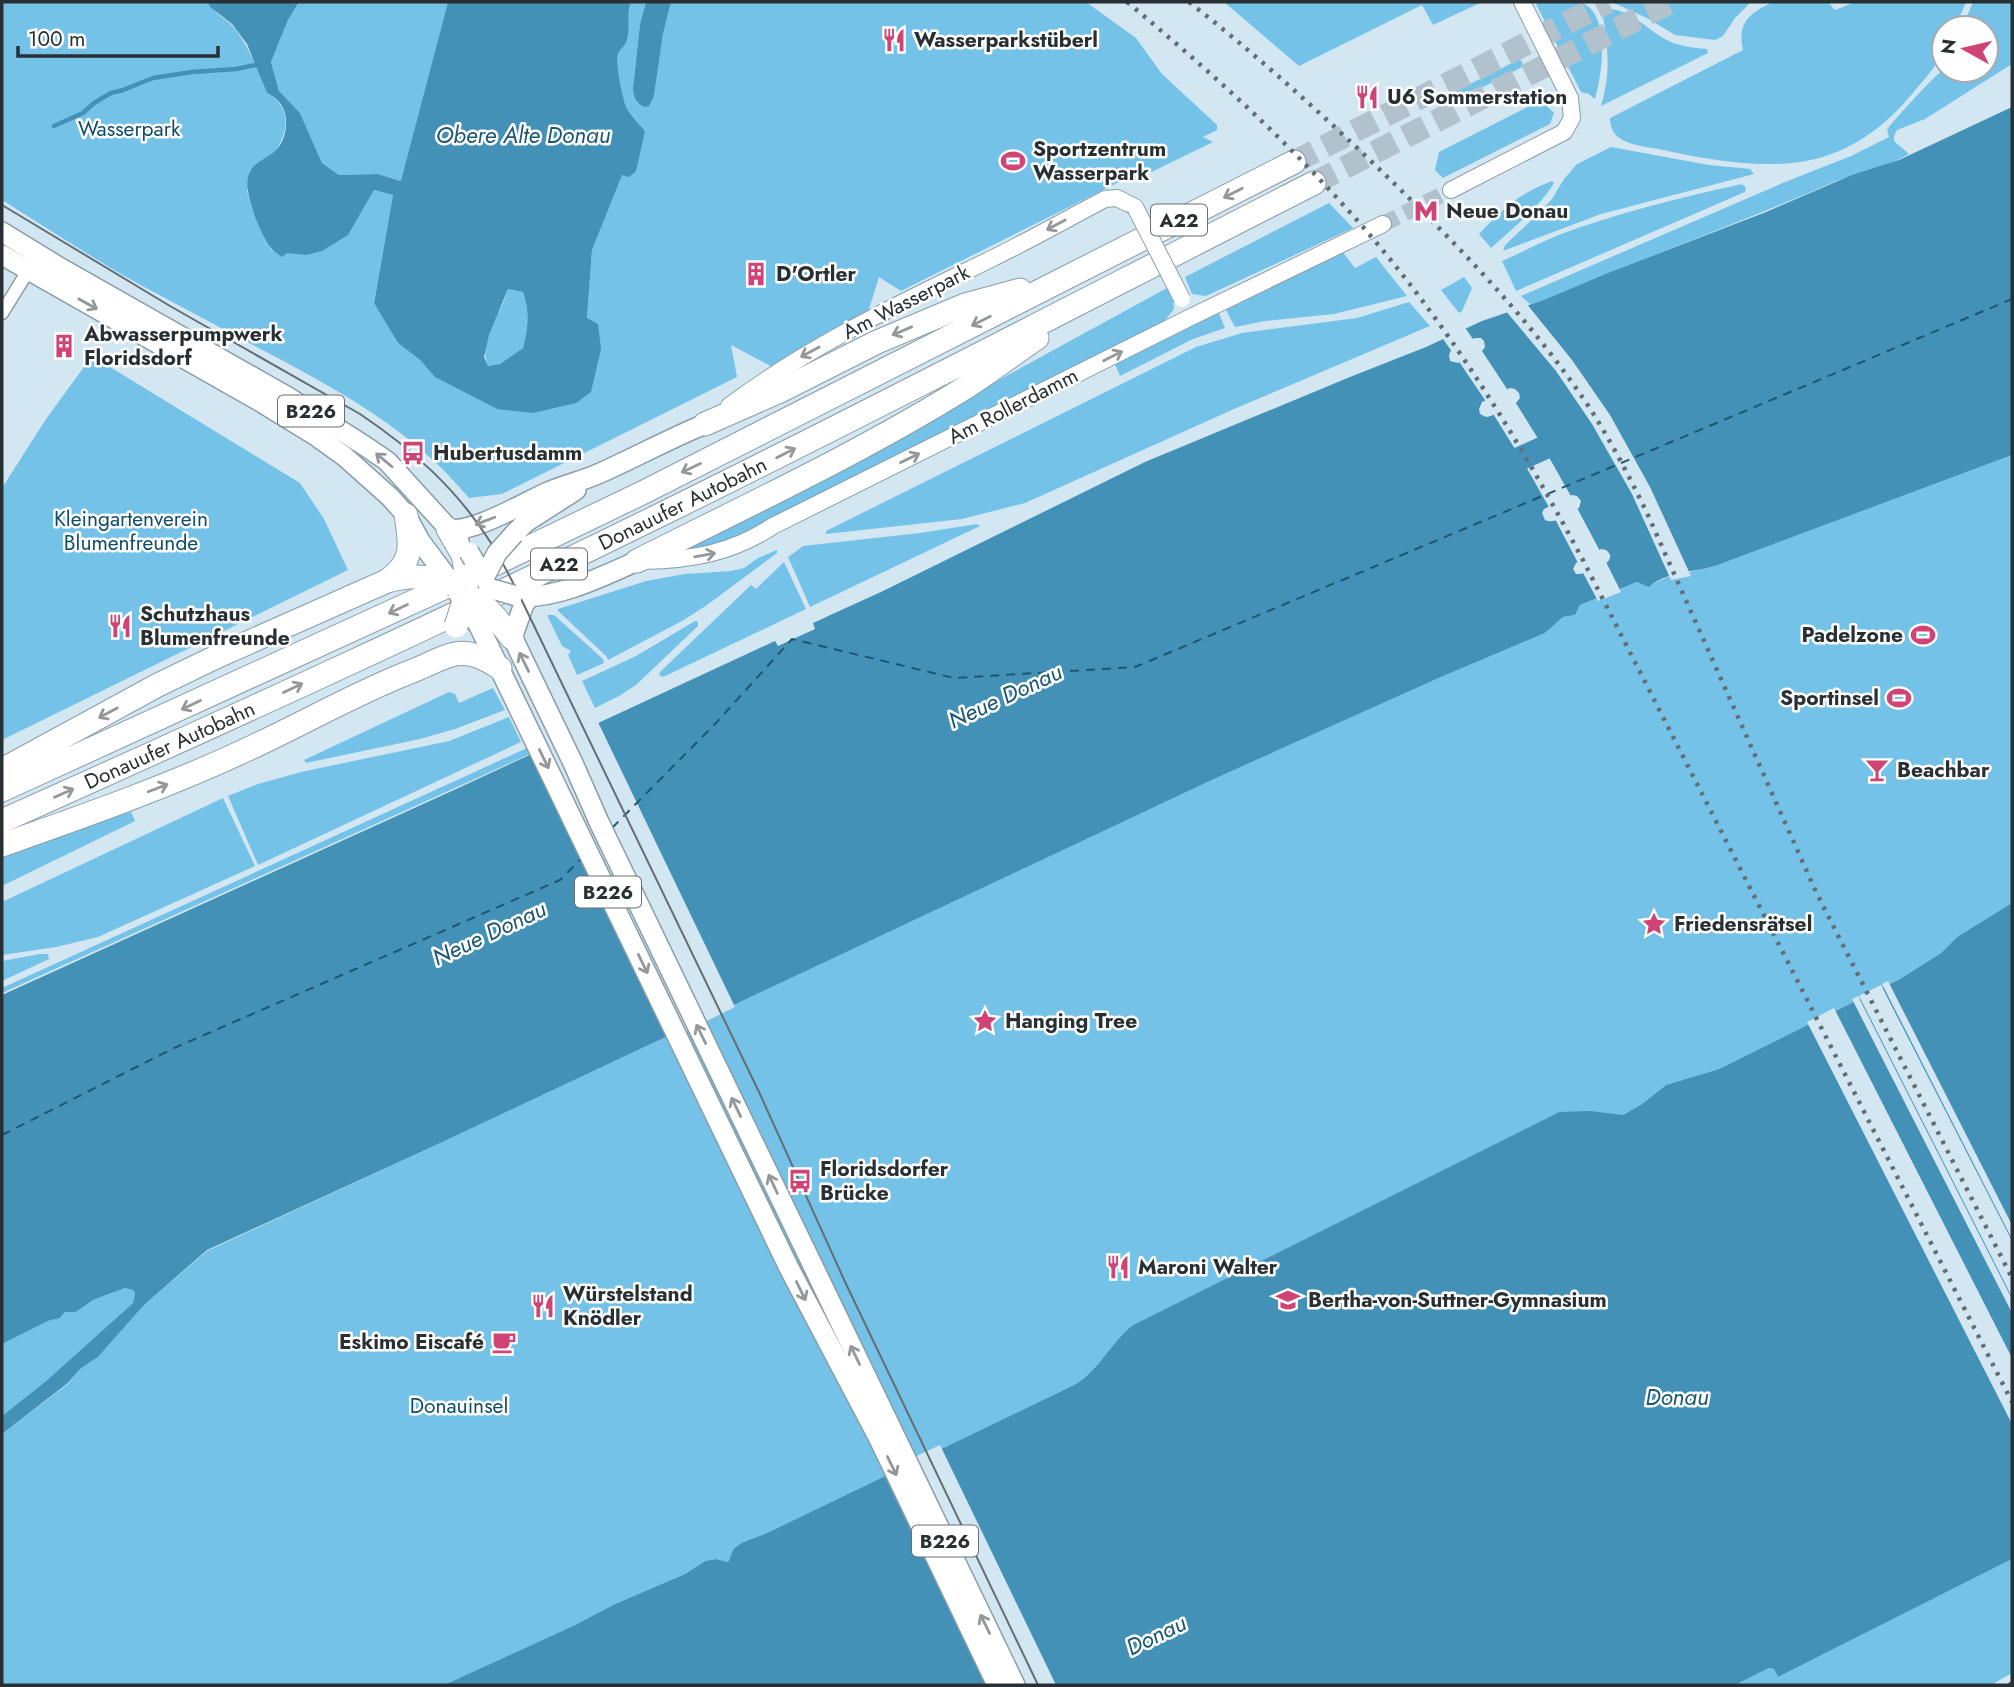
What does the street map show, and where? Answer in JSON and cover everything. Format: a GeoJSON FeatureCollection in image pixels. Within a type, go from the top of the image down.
{"type":"FeatureCollection","features":[{"type":"Feature","properties":{"kind":"highway","name":"Donauufer Autobahn"},"geometry":{"type":"LineString","coordinates":[[2,790],[463,579],[644,492],[1294,162]]}},
{"type":"Feature","properties":{"kind":"highway","name":"Donauufer Autobahn"},"geometry":{"type":"LineString","coordinates":[[2,821],[168,747],[657,517],[1314,183]]}},
{"type":"Feature","properties":{"kind":"highway"},"geometry":{"type":"LineString","coordinates":[[705,424],[780,391],[877,342],[965,305],[1064,279]]}},
{"type":"Feature","properties":{"kind":"highway"},"geometry":{"type":"LineString","coordinates":[[637,561],[901,426],[964,388],[1107,289]]}},
{"type":"Feature","properties":{"kind":"highway"},"geometry":{"type":"LineString","coordinates":[[387,581],[401,570],[407,558],[410,544],[406,515]]}},
{"type":"Feature","properties":{"kind":"highway"},"geometry":{"type":"LineString","coordinates":[[448,529],[464,578],[489,625],[512,638]]}},
{"type":"Feature","properties":{"kind":"highway"},"geometry":{"type":"LineString","coordinates":[[2,770],[158,685],[387,581],[406,577],[464,578]]}},
{"type":"Feature","properties":{"kind":"highway"},"geometry":{"type":"LineString","coordinates":[[396,677],[440,645],[456,626],[464,578]]}},
{"type":"Feature","properties":{"kind":"highway"},"geometry":{"type":"LineString","coordinates":[[2,845],[179,780],[396,677],[447,656],[476,655],[500,668]]}},
{"type":"Feature","properties":{"kind":"main road","name":"B226"},"geometry":{"type":"LineString","coordinates":[[2,232],[33,263],[308,430],[344,456],[406,515]]}},
{"type":"Feature","properties":{"kind":"main road","name":"B226"},"geometry":{"type":"LineString","coordinates":[[2,255],[33,263],[288,397],[387,461],[448,529]]}},
{"type":"Feature","properties":{"kind":"main road"},"geometry":{"type":"LineString","coordinates":[[464,578],[497,553],[534,517],[597,475],[705,424]]}},
{"type":"Feature","properties":{"kind":"main road"},"geometry":{"type":"LineString","coordinates":[[448,529],[461,529],[478,524],[550,491],[597,475]]}},
{"type":"Feature","properties":{"kind":"main road"},"geometry":{"type":"LineString","coordinates":[[406,515],[428,534],[464,578],[520,597],[533,598],[582,585],[637,561]]}},
{"type":"Feature","properties":{"kind":"main road"},"geometry":{"type":"LineString","coordinates":[[512,638],[533,598]]}},
{"type":"Feature","properties":{"kind":"main road","name":"B226"},"geometry":{"type":"LineString","coordinates":[[489,625],[500,668],[514,698],[808,1305],[869,1401],[1015,1685]]}},
{"type":"Feature","properties":{"kind":"main road","name":"B226"},"geometry":{"type":"LineString","coordinates":[[512,638],[721,1077],[997,1685]]}},
{"type":"Feature","properties":{"kind":"street"},"geometry":{"type":"LineString","coordinates":[[1451,190],[1564,132],[1572,118],[1570,98],[1522,2]]}},
{"type":"Feature","properties":{"kind":"street","name":"Am Wasserpark"},"geometry":{"type":"LineString","coordinates":[[705,424],[778,370],[881,313],[1105,199],[1117,198],[1135,207],[1191,317]]}},
{"type":"Feature","properties":{"kind":"street","name":"Am Rollerdamm"},"geometry":{"type":"LineString","coordinates":[[637,561],[670,561],[718,553],[744,543],[1191,317],[1383,224]]}},
{"type":"Feature","properties":{"kind":"street"},"geometry":{"type":"LineString","coordinates":[[2,313],[33,263]]}},
{"type":"Feature","properties":{"kind":"green space","name":"Wasserpark"},"geometry":{"type":"Polygon","coordinates":[[[2,2],[208,2],[240,36],[267,93],[280,104],[285,116],[281,142],[247,191],[252,209],[271,250],[306,255],[348,234],[374,190],[393,195],[374,302],[398,343],[436,377],[497,409],[587,318],[592,250],[622,174],[645,131],[627,109],[618,73],[617,59],[627,41],[631,2],[646,2],[640,24],[633,88],[636,99],[644,107],[654,96],[663,34],[671,2],[1086,2],[1136,38],[1162,74],[1217,125],[1217,130],[1203,137],[1213,142],[1133,181],[1121,181],[901,291],[879,277],[865,322],[778,370],[731,345],[737,377],[502,494],[469,498],[412,442],[348,397],[126,277],[2,200],[2,2]]]}},
{"type":"Feature","properties":{"kind":"green space"},"geometry":{"type":"Polygon","coordinates":[[[299,2],[448,2],[402,181],[378,174],[339,175],[322,163],[300,113],[279,91],[271,62],[288,20],[299,2]]]}},
{"type":"Feature","properties":{"kind":"green space"},"geometry":{"type":"Polygon","coordinates":[[[1224,2],[1482,2],[1433,25],[1422,5],[1299,66],[1224,2]]]}},
{"type":"Feature","properties":{"kind":"green space"},"geometry":{"type":"Polygon","coordinates":[[[1579,2],[1589,8],[1596,17],[1600,30],[1602,61],[1595,99],[1581,92],[1536,4],[1579,2]]]}},
{"type":"Feature","properties":{"kind":"green space"},"geometry":{"type":"Polygon","coordinates":[[[1612,2],[1751,2],[1735,18],[1723,36],[1715,40],[1675,35],[1612,2]]]}},
{"type":"Feature","properties":{"kind":"green space"},"geometry":{"type":"Polygon","coordinates":[[[1773,2],[1828,2],[1835,10],[1855,2],[1966,2],[1961,14],[1930,14],[1930,72],[1886,121],[1837,152],[1784,164],[1741,163],[1637,145],[1616,135],[1610,118],[1743,50],[1744,26],[1757,10],[1773,2]]]}},
{"type":"Feature","properties":{"kind":"green space"},"geometry":{"type":"Polygon","coordinates":[[[1973,2],[2012,2],[2012,64],[2000,72],[2000,14],[1968,14],[1973,2]]]}},
{"type":"Feature","properties":{"kind":"green space"},"geometry":{"type":"Polygon","coordinates":[[[1607,9],[1630,15],[1670,41],[1707,49],[1708,53],[1601,106],[1607,72],[1603,16],[1607,9]]]}},
{"type":"Feature","properties":{"kind":"green space"},"geometry":{"type":"Polygon","coordinates":[[[1520,59],[1524,66],[1440,109],[1436,101],[1520,59]]]}},
{"type":"Feature","properties":{"kind":"green space"},"geometry":{"type":"Polygon","coordinates":[[[1930,82],[1980,84],[1925,119],[1897,130],[1894,141],[1909,154],[1900,159],[1834,182],[1531,305],[1521,296],[1851,156],[1889,137],[1889,127],[1930,82]]]}},
{"type":"Feature","properties":{"kind":"green space"},"geometry":{"type":"Polygon","coordinates":[[[1541,100],[1554,113],[1550,124],[1443,178],[1435,170],[1439,152],[1541,100]]]}},
{"type":"Feature","properties":{"kind":"green space"},"geometry":{"type":"Polygon","coordinates":[[[1611,147],[1709,165],[1750,169],[1754,174],[1601,214],[1503,251],[1505,245],[1552,199],[1577,164],[1611,147]]]}},
{"type":"Feature","properties":{"kind":"green space"},"geometry":{"type":"Polygon","coordinates":[[[1552,181],[1554,183],[1525,218],[1491,248],[1479,234],[1512,203],[1552,181]]]}},
{"type":"Feature","properties":{"kind":"green space"},"geometry":{"type":"Polygon","coordinates":[[[1742,184],[1746,188],[1745,192],[1516,291],[1502,261],[1556,236],[1602,220],[1742,184]]]}},
{"type":"Feature","properties":{"kind":"green space"},"geometry":{"type":"Polygon","coordinates":[[[1329,203],[1353,228],[1206,296],[1192,294],[1185,277],[1329,203]]]}},
{"type":"Feature","properties":{"kind":"green space"},"geometry":{"type":"Polygon","coordinates":[[[1342,251],[1355,268],[1376,257],[1407,296],[1334,314],[1235,327],[1226,310],[1342,251]]]}},
{"type":"Feature","properties":{"kind":"green space"},"geometry":{"type":"Polygon","coordinates":[[[1464,277],[1472,288],[1459,313],[1441,290],[1464,277]]]}},
{"type":"Feature","properties":{"kind":"green space"},"geometry":{"type":"Polygon","coordinates":[[[1167,288],[1173,299],[1174,309],[1163,323],[724,543],[682,552],[687,544],[838,468],[1167,288]]]}},
{"type":"Feature","properties":{"kind":"green space"},"geometry":{"type":"Polygon","coordinates":[[[508,289],[523,292],[527,306],[523,348],[500,364],[488,366],[485,357],[488,337],[508,289]]]}},
{"type":"Feature","properties":{"kind":"green space"},"geometry":{"type":"Polygon","coordinates":[[[1409,302],[1430,326],[1234,409],[1025,503],[962,519],[826,534],[826,531],[1196,347],[1242,333],[1357,318],[1409,302]]]}},
{"type":"Feature","properties":{"kind":"green space"},"geometry":{"type":"Polygon","coordinates":[[[1218,311],[1225,328],[1193,339],[1120,376],[1115,364],[1218,311]]]}},
{"type":"Feature","properties":{"kind":"green space","name":"Kleingartenverein Blumenfreunde"},"geometry":{"type":"Polygon","coordinates":[[[92,356],[300,483],[324,519],[348,570],[2,740],[2,488],[46,419],[92,356]]]}},
{"type":"Feature","properties":{"kind":"green space","name":"Donauinsel"},"geometry":{"type":"Polygon","coordinates":[[[2012,455],[2012,903],[1957,937],[1941,953],[1900,979],[1719,1069],[1666,1085],[1623,1115],[1559,1112],[1133,1325],[1092,1371],[1076,1384],[769,1532],[743,1542],[734,1548],[728,1562],[716,1559],[705,1561],[685,1574],[444,1685],[2,1685],[2,1434],[68,1384],[80,1369],[98,1357],[144,1305],[207,1251],[1214,779],[1545,633],[1563,617],[1575,615],[1580,605],[1637,582],[1652,584],[1668,577],[1715,566],[2012,455]]]}},
{"type":"Feature","properties":{"kind":"green space"},"geometry":{"type":"Polygon","coordinates":[[[977,524],[980,526],[810,607],[788,557],[803,546],[977,524]]]}},
{"type":"Feature","properties":{"kind":"green space"},"geometry":{"type":"Polygon","coordinates":[[[777,550],[777,553],[707,605],[608,660],[558,611],[646,581],[744,568],[777,550]]]}},
{"type":"Feature","properties":{"kind":"green space"},"geometry":{"type":"Polygon","coordinates":[[[784,562],[806,609],[663,677],[659,675],[751,585],[756,589],[784,562]]]}},
{"type":"Feature","properties":{"kind":"green space"},"geometry":{"type":"Polygon","coordinates":[[[547,615],[554,615],[603,659],[604,663],[577,675],[568,655],[571,651],[562,646],[547,615]]]}},
{"type":"Feature","properties":{"kind":"green space"},"geometry":{"type":"Polygon","coordinates":[[[695,621],[698,626],[636,685],[595,708],[582,681],[636,656],[695,621]]]}},
{"type":"Feature","properties":{"kind":"green space"},"geometry":{"type":"Polygon","coordinates":[[[493,688],[505,710],[420,739],[306,763],[304,760],[449,692],[455,694],[459,703],[493,688]]]}},
{"type":"Feature","properties":{"kind":"green space"},"geometry":{"type":"Polygon","coordinates":[[[509,717],[521,742],[258,865],[228,796],[301,772],[449,741],[509,717]]]}},
{"type":"Feature","properties":{"kind":"green space"},"geometry":{"type":"Polygon","coordinates":[[[527,748],[530,754],[2,993],[2,988],[527,748]]]}},
{"type":"Feature","properties":{"kind":"green space"},"geometry":{"type":"Polygon","coordinates":[[[223,798],[255,866],[98,937],[2,955],[2,902],[223,798]]]}},
{"type":"Feature","properties":{"kind":"green space"},"geometry":{"type":"Polygon","coordinates":[[[131,812],[135,821],[2,886],[2,853],[131,812]]]}},
{"type":"Feature","properties":{"kind":"green space"},"geometry":{"type":"Polygon","coordinates":[[[48,954],[49,959],[2,981],[2,961],[48,954]]]}},
{"type":"Feature","properties":{"kind":"green space"},"geometry":{"type":"Polygon","coordinates":[[[125,1288],[135,1293],[133,1303],[46,1381],[2,1416],[2,1344],[48,1321],[60,1318],[65,1312],[76,1312],[93,1300],[125,1288]]]}},
{"type":"Feature","properties":{"kind":"green space"},"geometry":{"type":"Polygon","coordinates":[[[2012,1559],[2012,1673],[1991,1685],[1735,1685],[1769,1668],[1774,1669],[1778,1677],[2012,1559]]]}},
{"type":"Feature","properties":{"kind":"water","name":"Obere Alte Donau"},"geometry":{"type":"Polygon","coordinates":[[[208,2],[299,2],[288,20],[271,62],[279,91],[300,113],[322,163],[339,175],[378,174],[401,181],[448,2],[631,2],[628,35],[618,54],[618,65],[627,109],[645,131],[636,171],[629,177],[622,175],[592,250],[587,318],[598,324],[601,349],[591,392],[576,403],[533,413],[497,409],[435,377],[420,360],[398,343],[374,303],[393,195],[374,190],[348,235],[322,251],[306,255],[287,253],[282,257],[271,248],[253,211],[247,181],[254,166],[273,152],[283,140],[286,129],[285,113],[282,105],[267,93],[247,44],[232,24],[210,7],[208,2]],[[508,289],[489,335],[484,357],[488,366],[500,364],[523,348],[527,306],[523,292],[508,289]]]}},
{"type":"Feature","properties":{"kind":"water"},"geometry":{"type":"Polygon","coordinates":[[[646,2],[671,2],[663,34],[654,96],[649,106],[644,107],[636,99],[633,88],[640,24],[646,2]]]}},
{"type":"Feature","properties":{"kind":"water","name":"Neue Donau"},"geometry":{"type":"Polygon","coordinates":[[[2012,107],[2012,455],[1715,566],[1671,575],[1649,587],[1637,582],[1580,605],[1575,615],[1563,617],[1545,633],[1214,779],[207,1250],[144,1305],[98,1357],[2,1434],[2,1416],[46,1381],[133,1303],[135,1293],[125,1288],[93,1300],[76,1312],[65,1312],[60,1318],[48,1321],[2,1344],[2,995],[775,641],[778,646],[815,629],[813,623],[1145,462],[1426,347],[1482,321],[1541,301],[1852,175],[1899,160],[2012,107]],[[1475,338],[1451,350],[1450,361],[1458,363],[1482,351],[1485,347],[1484,341],[1475,338]],[[1510,388],[1482,402],[1480,414],[1486,417],[1516,403],[1520,398],[1515,389],[1510,388]],[[1542,442],[1515,457],[1516,464],[1529,465],[1549,454],[1551,445],[1542,442]],[[1572,495],[1544,509],[1542,513],[1545,520],[1558,520],[1579,508],[1581,501],[1572,495]],[[1601,549],[1576,563],[1573,569],[1576,574],[1594,570],[1607,563],[1610,554],[1601,549]]]}},
{"type":"Feature","properties":{"kind":"water","name":"Donau"},"geometry":{"type":"Polygon","coordinates":[[[2012,903],[2012,1559],[1778,1677],[1774,1669],[1769,1668],[1735,1685],[444,1685],[685,1574],[705,1561],[716,1559],[728,1562],[734,1548],[743,1542],[769,1532],[1076,1384],[1092,1371],[1133,1325],[1559,1112],[1590,1111],[1623,1115],[1666,1085],[1719,1069],[1900,979],[1941,953],[1957,937],[2012,903]]]}},
{"type":"Feature","properties":{"kind":"pier"},"geometry":{"type":"Polygon","coordinates":[[[1526,303],[1572,360],[1610,415],[1650,487],[1691,576],[1671,580],[1632,494],[1592,424],[1556,371],[1505,310],[1526,303]]]}},
{"type":"Feature","properties":{"kind":"pier"},"geometry":{"type":"Polygon","coordinates":[[[1464,326],[1475,342],[1453,353],[1441,336],[1464,326]]]}},
{"type":"Feature","properties":{"kind":"pier"},"geometry":{"type":"Polygon","coordinates":[[[1480,348],[1509,392],[1487,403],[1458,360],[1480,348]]]}},
{"type":"Feature","properties":{"kind":"pier"},"geometry":{"type":"Polygon","coordinates":[[[1514,400],[1542,445],[1520,457],[1492,412],[1514,400]]]}},
{"type":"Feature","properties":{"kind":"pier"},"geometry":{"type":"Polygon","coordinates":[[[1546,452],[1572,498],[1550,509],[1524,463],[1546,452]]]}},
{"type":"Feature","properties":{"kind":"pier"},"geometry":{"type":"Polygon","coordinates":[[[1576,506],[1601,553],[1579,565],[1554,517],[1576,506]]]}},
{"type":"Feature","properties":{"kind":"pier"},"geometry":{"type":"Polygon","coordinates":[[[1605,560],[1621,592],[1598,601],[1582,571],[1605,560]]]}},
{"type":"Feature","properties":{"kind":"pier"},"geometry":{"type":"Polygon","coordinates":[[[597,720],[735,1007],[668,1040],[529,752],[597,720]]]}},
{"type":"Feature","properties":{"kind":"pier"},"geometry":{"type":"Polygon","coordinates":[[[1888,981],[2012,1225],[2012,1239],[1882,984],[1888,981]]]}},
{"type":"Feature","properties":{"kind":"pier"},"geometry":{"type":"Polygon","coordinates":[[[1881,985],[2012,1241],[2012,1297],[1859,996],[1881,985]]]}},
{"type":"Feature","properties":{"kind":"pier"},"geometry":{"type":"Polygon","coordinates":[[[1858,996],[2012,1299],[2012,1313],[1852,999],[1858,996]]]}},
{"type":"Feature","properties":{"kind":"pier"},"geometry":{"type":"Polygon","coordinates":[[[1834,1008],[2012,1358],[2012,1424],[1807,1022],[1834,1008]]]}},
{"type":"Feature","properties":{"kind":"pier"},"geometry":{"type":"Polygon","coordinates":[[[940,1445],[1056,1685],[986,1685],[883,1472],[940,1445]]]}},
{"type":"Feature","properties":{"kind":"waterway"},"geometry":{"type":"LineString","coordinates":[[54,126],[83,113],[111,93],[153,78],[256,65]]}},
{"type":"Feature","properties":{"kind":"waterway","name":"Neue Donau"},"geometry":{"type":"LineString","coordinates":[[1484,475],[1581,431]]}},
{"type":"Feature","properties":{"kind":"ferry route"},"geometry":{"type":"LineString","coordinates":[[612,828],[716,723],[792,639],[954,678],[1135,667],[2012,299]]}},
{"type":"Feature","properties":{"kind":"ferry route"},"geometry":{"type":"LineString","coordinates":[[2,1135],[172,1049],[560,880],[581,859]]}},
{"type":"Feature","properties":{"kind":"tunnel"},"geometry":{"type":"LineString","coordinates":[[1294,162],[1608,2]]}},
{"type":"Feature","properties":{"kind":"tunnel"},"geometry":{"type":"LineString","coordinates":[[1314,183],[1671,2]]}},
{"type":"Feature","properties":{"kind":"tunnel"},"geometry":{"type":"LineString","coordinates":[[1383,224],[1451,190]]}},
{"type":"Feature","properties":{"kind":"tram line"},"geometry":{"type":"LineString","coordinates":[[2,205],[170,306],[360,414],[398,441],[432,471],[478,523],[520,597],[759,1092],[846,1284],[1038,1685]]}},
{"type":"Feature","properties":{"kind":"railway"},"geometry":{"type":"LineString","coordinates":[[1127,2],[1241,101],[1347,209],[1448,335],[1507,425],[1586,566],[2012,1402]]}},
{"type":"Feature","properties":{"kind":"railway"},"geometry":{"type":"LineString","coordinates":[[1189,2],[1306,101],[1432,221],[1489,281],[1543,344],[1591,410],[1647,513],[1816,892],[2012,1278]]}},
{"type":"Feature","properties":{"kind":"place","name":"Wasserparkstüberl"},"geometry":{"type":"Point","coordinates":[894,40]}},
{"type":"Feature","properties":{"kind":"place","name":"U6 Sommerstation"},"geometry":{"type":"Point","coordinates":[1367,97]}},
{"type":"Feature","properties":{"kind":"place","name":"Sportzentrum Wasserpark"},"geometry":{"type":"Point","coordinates":[1013,161]}},
{"type":"Feature","properties":{"kind":"place","name":"Neue Donau"},"geometry":{"type":"Point","coordinates":[1426,211]}},
{"type":"Feature","properties":{"kind":"place","name":"D'Ortler"},"geometry":{"type":"Point","coordinates":[756,274]}},
{"type":"Feature","properties":{"kind":"place","name":"Abwasserpumpwerk Floridsdorf"},"geometry":{"type":"Point","coordinates":[64,346]}},
{"type":"Feature","properties":{"kind":"place","name":"Hubertusdamm"},"geometry":{"type":"Point","coordinates":[413,453]}},
{"type":"Feature","properties":{"kind":"place","name":"Schutzhaus Blumenfreunde"},"geometry":{"type":"Point","coordinates":[120,626]}},
{"type":"Feature","properties":{"kind":"place","name":"Padelzone"},"geometry":{"type":"Point","coordinates":[1923,635]}},
{"type":"Feature","properties":{"kind":"place","name":"Sportinsel"},"geometry":{"type":"Point","coordinates":[1899,698]}},
{"type":"Feature","properties":{"kind":"place","name":"Beachbar"},"geometry":{"type":"Point","coordinates":[1877,770]}},
{"type":"Feature","properties":{"kind":"place","name":"Friedensrätsel"},"geometry":{"type":"Point","coordinates":[1654,924]}},
{"type":"Feature","properties":{"kind":"place","name":"Hanging Tree"},"geometry":{"type":"Point","coordinates":[985,1021]}},
{"type":"Feature","properties":{"kind":"place","name":"Floridsdorfer Brücke"},"geometry":{"type":"Point","coordinates":[800,1181]}},
{"type":"Feature","properties":{"kind":"place","name":"Maroni Walter"},"geometry":{"type":"Point","coordinates":[1118,1267]}},
{"type":"Feature","properties":{"kind":"place","name":"Bertha-von-Suttner-Gymnasium"},"geometry":{"type":"Point","coordinates":[1288,1300]}},
{"type":"Feature","properties":{"kind":"place","name":"Würstelstand Knödler"},"geometry":{"type":"Point","coordinates":[543,1306]}},
{"type":"Feature","properties":{"kind":"place","name":"Eskimo Eiscafé"},"geometry":{"type":"Point","coordinates":[504,1342]}}]}
